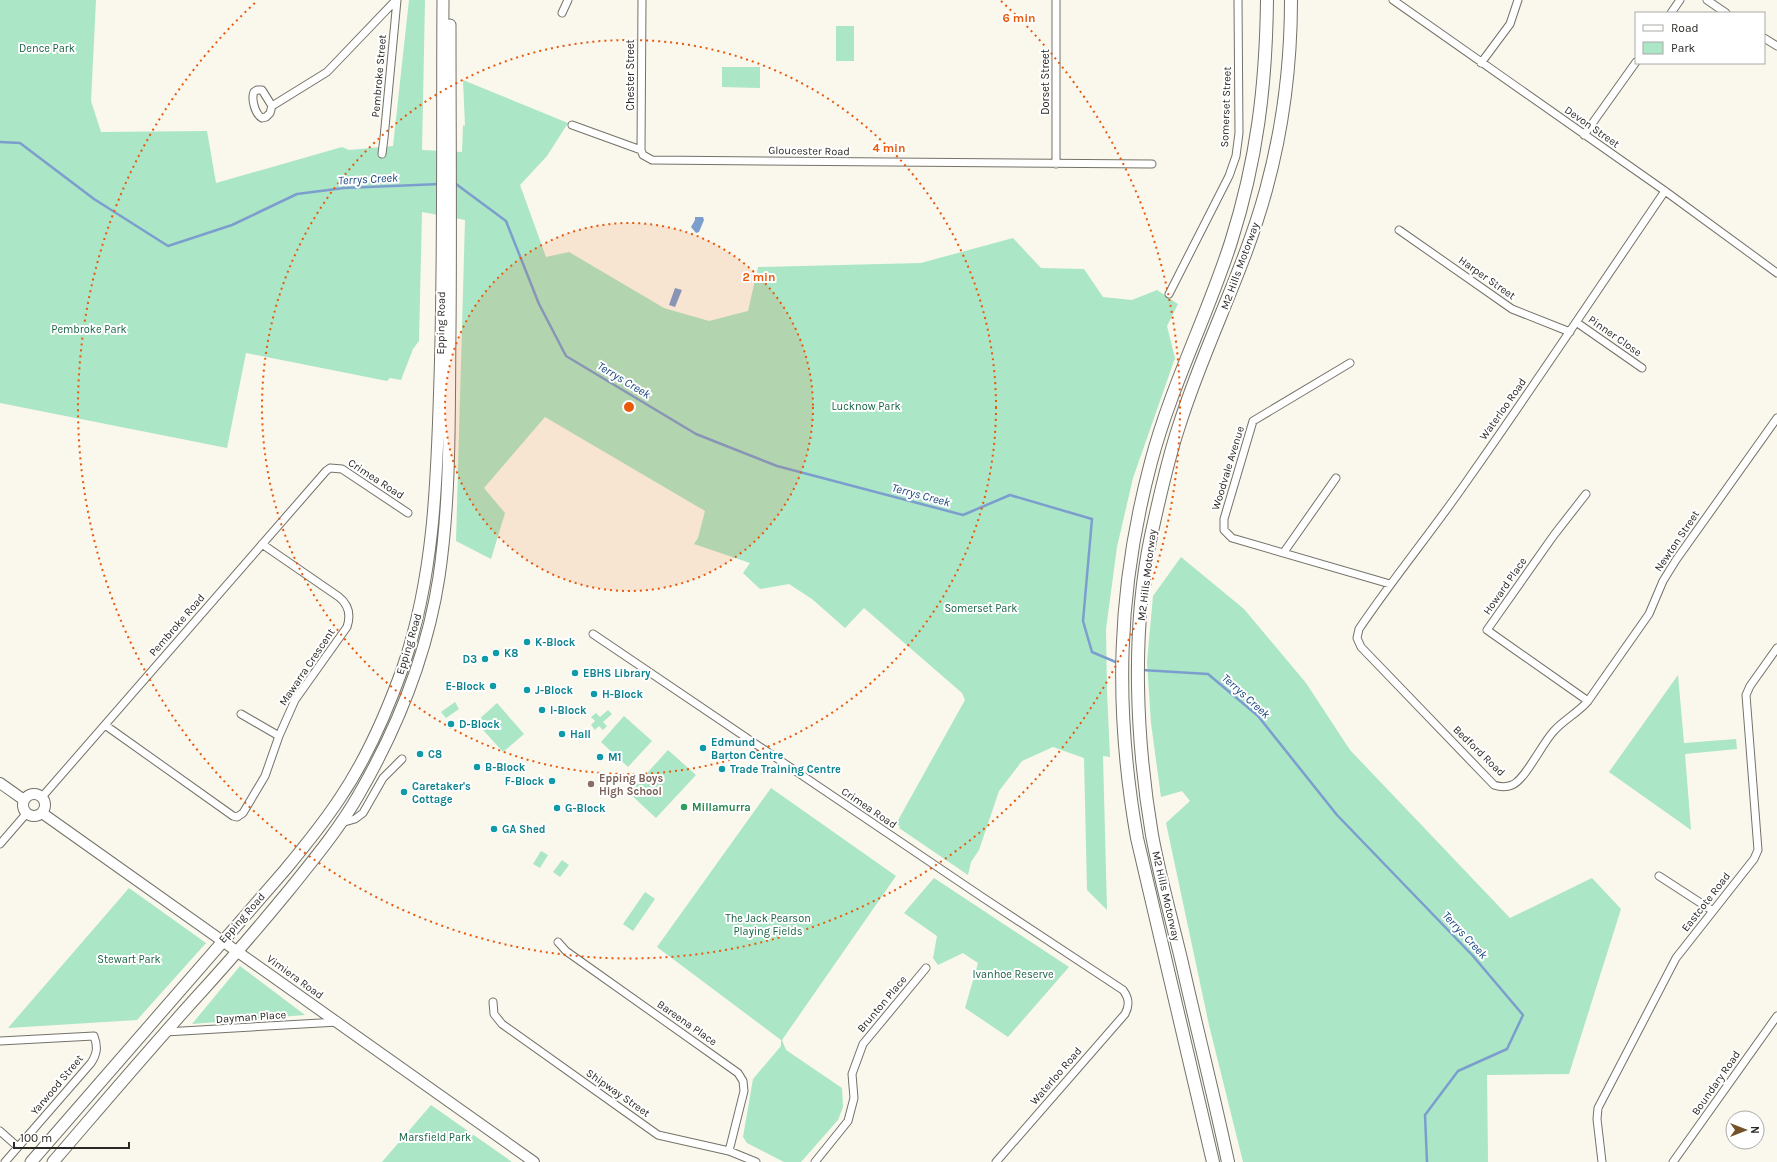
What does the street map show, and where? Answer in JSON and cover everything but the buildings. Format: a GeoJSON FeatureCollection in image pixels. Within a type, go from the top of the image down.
{"type":"FeatureCollection","features":[{"type":"Feature","properties":{"kind":"highway","name":"M2 Hills Motorway"},"geometry":{"type":"LineString","coordinates":[[1213,1162],[1137,838],[1128,789],[1123,730],[1123,643],[1126,590],[1134,537],[1151,461],[1163,420],[1179,375],[1217,282],[1242,204],[1260,120],[1264,82],[1267,0]]}},
{"type":"Feature","properties":{"kind":"highway","name":"M2 Hills Motorway"},"geometry":{"type":"LineString","coordinates":[[1228,1162],[1153,837],[1140,728],[1138,658],[1143,591],[1150,540],[1167,464],[1179,425],[1237,276],[1266,192],[1275,154],[1284,106],[1289,64],[1291,0]]}},
{"type":"Feature","properties":{"kind":"main road","name":"Epping Road"},"geometry":{"type":"LineString","coordinates":[[53,1162],[165,1032],[238,951],[307,868],[341,823],[375,765],[397,721],[421,654],[438,580],[443,544],[447,466],[447,220],[443,0]]}},
{"type":"Feature","properties":{"kind":"main road","name":"Epping Road"},"geometry":{"type":"LineString","coordinates":[[446,145],[450,0]]}},
{"type":"Feature","properties":{"kind":"main road","name":"Epping Road"},"geometry":{"type":"LineString","coordinates":[[31,1162],[154,1022],[222,940],[285,870],[340,798],[382,721],[410,645],[424,585],[434,504],[447,220]]}},
{"type":"Feature","properties":{"kind":"street"},"geometry":{"type":"LineString","coordinates":[[272,106],[327,72],[396,0]]}},
{"type":"Feature","properties":{"kind":"street","name":"Pembroke Street"},"geometry":{"type":"LineString","coordinates":[[382,154],[396,0]]}},
{"type":"Feature","properties":{"kind":"street"},"geometry":{"type":"LineString","coordinates":[[562,13],[568,0]]}},
{"type":"Feature","properties":{"kind":"street","name":"Chester Street"},"geometry":{"type":"LineString","coordinates":[[641,150],[642,0]]}},
{"type":"Feature","properties":{"kind":"street","name":"Dorset Street"},"geometry":{"type":"LineString","coordinates":[[1056,0],[1056,164]]}},
{"type":"Feature","properties":{"kind":"street","name":"Somerset Street"},"geometry":{"type":"LineString","coordinates":[[1169,294],[1230,176],[1236,156],[1239,132],[1238,0]]}},
{"type":"Feature","properties":{"kind":"street","name":"Devon Street"},"geometry":{"type":"LineString","coordinates":[[1393,0],[1665,191],[1777,273]]}},
{"type":"Feature","properties":{"kind":"street"},"geometry":{"type":"LineString","coordinates":[[1481,63],[1510,24],[1518,0]]}},
{"type":"Feature","properties":{"kind":"street"},"geometry":{"type":"LineString","coordinates":[[1672,12],[1680,0]]}},
{"type":"Feature","properties":{"kind":"street"},"geometry":{"type":"LineString","coordinates":[[1707,0],[1725,12]]}},
{"type":"Feature","properties":{"kind":"street"},"geometry":{"type":"LineString","coordinates":[[1765,39],[1777,46]]}},
{"type":"Feature","properties":{"kind":"street"},"geometry":{"type":"LineString","coordinates":[[1584,134],[1635,63]]}},
{"type":"Feature","properties":{"kind":"street","name":"Gloucester Road"},"geometry":{"type":"LineString","coordinates":[[572,125],[641,150],[643,156],[652,160],[1152,164]]}},
{"type":"Feature","properties":{"kind":"street","name":"Waterloo Road"},"geometry":{"type":"LineString","coordinates":[[1357,638],[1359,629],[1390,584],[1469,478],[1665,191]]}},
{"type":"Feature","properties":{"kind":"street","name":"Harper Street"},"geometry":{"type":"LineString","coordinates":[[1399,230],[1512,309],[1570,332]]}},
{"type":"Feature","properties":{"kind":"street","name":"Pinner Close"},"geometry":{"type":"LineString","coordinates":[[1576,322],[1642,368]]}},
{"type":"Feature","properties":{"kind":"street","name":"Woodvale Avenue"},"geometry":{"type":"LineString","coordinates":[[1350,363],[1253,421],[1224,519],[1224,530],[1232,538],[1390,584]]}},
{"type":"Feature","properties":{"kind":"street","name":"Newton Street"},"geometry":{"type":"LineString","coordinates":[[1588,701],[1649,614],[1663,581],[1676,560],[1777,418]]}},
{"type":"Feature","properties":{"kind":"street","name":"Crimea Road"},"geometry":{"type":"LineString","coordinates":[[330,468],[342,469],[408,514]]}},
{"type":"Feature","properties":{"kind":"street","name":"Pembroke Road"},"geometry":{"type":"LineString","coordinates":[[42,797],[330,468]]}},
{"type":"Feature","properties":{"kind":"street"},"geometry":{"type":"LineString","coordinates":[[1284,552],[1336,478]]}},
{"type":"Feature","properties":{"kind":"street","name":"Howard Place"},"geometry":{"type":"LineString","coordinates":[[1586,494],[1554,535],[1487,630],[1588,701]]}},
{"type":"Feature","properties":{"kind":"street","name":"Mawarra Crescent"},"geometry":{"type":"LineString","coordinates":[[105,725],[229,814],[237,817],[243,813],[265,776],[279,736],[295,700],[347,627],[350,614],[345,601],[340,596],[262,544]]}},
{"type":"Feature","properties":{"kind":"street","name":"Crimea Road"},"geometry":{"type":"LineString","coordinates":[[593,634],[982,898],[1072,955],[1123,990],[1129,1002]]}},
{"type":"Feature","properties":{"kind":"street","name":"Bedford Road"},"geometry":{"type":"LineString","coordinates":[[1357,638],[1361,646],[1494,784],[1502,788],[1512,785],[1520,778],[1553,732],[1580,710],[1588,701]]}},
{"type":"Feature","properties":{"kind":"street","name":"Eastcote Road"},"geometry":{"type":"LineString","coordinates":[[1602,1162],[1597,1119],[1598,1108],[1676,958],[1754,859],[1758,850],[1746,695],[1750,686],[1777,648]]}},
{"type":"Feature","properties":{"kind":"street"},"geometry":{"type":"LineString","coordinates":[[241,714],[279,736]]}},
{"type":"Feature","properties":{"kind":"street"},"geometry":{"type":"LineString","coordinates":[[341,823],[355,819],[362,813],[383,778],[402,759]]}},
{"type":"Feature","properties":{"kind":"street"},"geometry":{"type":"LineString","coordinates":[[0,783],[24,800]]}},
{"type":"Feature","properties":{"kind":"street"},"geometry":{"type":"LineString","coordinates":[[32,794],[42,797],[45,803],[42,813],[33,816],[26,814],[22,807],[24,800],[32,794]]}},
{"type":"Feature","properties":{"kind":"street","name":"Vimiera Road"},"geometry":{"type":"LineString","coordinates":[[42,813],[534,1162]]}},
{"type":"Feature","properties":{"kind":"street"},"geometry":{"type":"LineString","coordinates":[[0,844],[26,814]]}},
{"type":"Feature","properties":{"kind":"street"},"geometry":{"type":"LineString","coordinates":[[1659,876],[1713,911]]}},
{"type":"Feature","properties":{"kind":"street","name":"Bareena Place"},"geometry":{"type":"LineString","coordinates":[[558,942],[566,951],[738,1072],[743,1081],[744,1091],[729,1151]]}},
{"type":"Feature","properties":{"kind":"street","name":"Brunton Place"},"geometry":{"type":"LineString","coordinates":[[815,1162],[848,1121],[854,1098],[852,1074],[863,1044],[926,968]]}},
{"type":"Feature","properties":{"kind":"street","name":"Shipway Street"},"geometry":{"type":"LineString","coordinates":[[493,1002],[494,1014],[502,1024],[658,1135],[729,1151],[756,1162]]}},
{"type":"Feature","properties":{"kind":"street","name":"Waterloo Road"},"geometry":{"type":"LineString","coordinates":[[996,1162],[1125,1014],[1129,1002]]}},
{"type":"Feature","properties":{"kind":"street","name":"Boundary Road"},"geometry":{"type":"LineString","coordinates":[[1673,1162],[1777,1016]]}},
{"type":"Feature","properties":{"kind":"street","name":"Dayman Place"},"geometry":{"type":"LineString","coordinates":[[165,1032],[179,1033],[338,1022]]}},
{"type":"Feature","properties":{"kind":"street","name":"Yarwood Street"},"geometry":{"type":"LineString","coordinates":[[0,1041],[94,1036],[96,1043],[96,1056],[5,1162]]}},
{"type":"Feature","properties":{"kind":"street"},"geometry":{"type":"LineString","coordinates":[[0,1131],[18,1147]]}},
{"type":"Feature","properties":{"kind":"green space"},"geometry":{"type":"Polygon","coordinates":[[[0,0],[96,0],[91,101],[101,132],[207,131],[216,183],[342,147],[349,150],[393,146],[409,0],[425,0],[422,150],[462,152],[463,125],[465,126],[463,80],[568,123],[547,156],[520,185],[546,257],[569,252],[664,308],[709,321],[748,311],[758,267],[921,263],[1013,238],[1041,268],[1084,269],[1103,297],[1132,300],[1157,290],[1178,304],[1167,326],[1175,358],[1133,478],[1117,547],[1106,629],[1110,757],[1103,756],[1107,910],[1087,890],[1084,758],[1053,747],[1022,761],[999,791],[979,850],[971,862],[968,875],[899,828],[900,826],[896,824],[965,700],[962,693],[864,608],[845,628],[812,599],[789,584],[760,589],[743,573],[750,563],[694,544],[698,538],[705,511],[545,417],[484,488],[505,513],[491,559],[456,541],[465,220],[422,212],[419,341],[413,349],[401,380],[390,378],[387,381],[246,353],[227,448],[0,403],[0,0]]]}},
{"type":"Feature","properties":{"kind":"green space"},"geometry":{"type":"Polygon","coordinates":[[[836,26],[854,26],[854,61],[836,61],[836,26]]]}},
{"type":"Feature","properties":{"kind":"green space"},"geometry":{"type":"Polygon","coordinates":[[[722,67],[760,67],[760,88],[722,87],[722,67]]]}},
{"type":"Feature","properties":{"kind":"green space"},"geometry":{"type":"Polygon","coordinates":[[[1181,557],[1244,609],[1306,683],[1350,750],[1510,918],[1592,878],[1621,909],[1569,1074],[1487,1075],[1488,1162],[1243,1162],[1209,1025],[1166,823],[1190,801],[1182,791],[1161,797],[1151,723],[1147,662],[1153,596],[1181,557]]]}},
{"type":"Feature","properties":{"kind":"green space"},"geometry":{"type":"Polygon","coordinates":[[[1678,675],[1684,743],[1736,739],[1737,749],[1685,754],[1691,830],[1609,772],[1678,675]]]}},
{"type":"Feature","properties":{"kind":"green space"},"geometry":{"type":"Polygon","coordinates":[[[455,702],[459,709],[446,718],[441,712],[455,702]]]}},
{"type":"Feature","properties":{"kind":"green space"},"geometry":{"type":"Polygon","coordinates":[[[497,703],[524,734],[503,752],[476,722],[497,703]]]}},
{"type":"Feature","properties":{"kind":"green space"},"geometry":{"type":"Polygon","coordinates":[[[608,710],[612,714],[603,722],[607,726],[603,730],[599,726],[595,730],[591,725],[595,721],[591,717],[596,713],[600,717],[608,710]]]}},
{"type":"Feature","properties":{"kind":"green space"},"geometry":{"type":"Polygon","coordinates":[[[624,716],[652,741],[628,767],[601,742],[624,716]]]}},
{"type":"Feature","properties":{"kind":"green space"},"geometry":{"type":"Polygon","coordinates":[[[668,750],[696,775],[656,818],[629,793],[668,750]]]}},
{"type":"Feature","properties":{"kind":"green space","name":"The Jack Pearson Playing Fields"},"geometry":{"type":"Polygon","coordinates":[[[771,788],[896,876],[782,1040],[786,1050],[842,1088],[843,1107],[838,1120],[801,1162],[784,1162],[747,1143],[743,1137],[753,1079],[781,1046],[781,1040],[657,947],[771,788]]]}},
{"type":"Feature","properties":{"kind":"green space"},"geometry":{"type":"Polygon","coordinates":[[[541,851],[548,855],[540,868],[533,864],[541,851]]]}},
{"type":"Feature","properties":{"kind":"green space"},"geometry":{"type":"Polygon","coordinates":[[[562,860],[569,865],[560,877],[553,872],[562,860]]]}},
{"type":"Feature","properties":{"kind":"green space","name":"Ivanhoe Reserve"},"geometry":{"type":"Polygon","coordinates":[[[934,878],[1069,967],[1008,1037],[965,1008],[978,963],[963,953],[938,965],[933,958],[937,936],[904,913],[934,878]]]}},
{"type":"Feature","properties":{"kind":"green space","name":"Stewart Park"},"geometry":{"type":"Polygon","coordinates":[[[129,888],[206,943],[137,1020],[8,1028],[129,888]]]}},
{"type":"Feature","properties":{"kind":"green space"},"geometry":{"type":"Polygon","coordinates":[[[645,892],[655,899],[633,931],[623,924],[645,892]]]}},
{"type":"Feature","properties":{"kind":"green space"},"geometry":{"type":"Polygon","coordinates":[[[240,966],[305,1015],[192,1024],[240,966]]]}},
{"type":"Feature","properties":{"kind":"green space","name":"Marsfield Park"},"geometry":{"type":"Polygon","coordinates":[[[431,1105],[512,1162],[382,1162],[431,1105]]]}},
{"type":"Feature","properties":{"kind":"water"},"geometry":{"type":"Polygon","coordinates":[[[695,217],[703,217],[704,220],[699,232],[696,233],[691,227],[695,217]]]}},
{"type":"Feature","properties":{"kind":"water"},"geometry":{"type":"Polygon","coordinates":[[[675,288],[682,290],[675,307],[669,305],[675,288]]]}},
{"type":"Feature","properties":{"kind":"waterway","name":"Terrys Creek"},"geometry":{"type":"LineString","coordinates":[[0,142],[20,143],[94,199],[168,246],[232,225],[297,194],[344,188],[440,184]]}},
{"type":"Feature","properties":{"kind":"waterway","name":"Terrys Creek"},"geometry":{"type":"LineString","coordinates":[[453,184],[456,184],[506,221],[539,304],[566,356],[696,434],[777,466],[963,515],[1010,495],[1092,519],[1083,621],[1092,652],[1118,663]]}},
{"type":"Feature","properties":{"kind":"waterway","name":"Terrys Creek"},"geometry":{"type":"LineString","coordinates":[[1142,670],[1208,674],[1258,716],[1337,815],[1473,956],[1523,1015],[1507,1049],[1458,1071],[1425,1115],[1427,1162]]}},
{"type":"Feature","properties":{"kind":"place","name":"K-Block"},"geometry":{"type":"Point","coordinates":[527,642]}},
{"type":"Feature","properties":{"kind":"place","name":"K8"},"geometry":{"type":"Point","coordinates":[496,653]}},
{"type":"Feature","properties":{"kind":"place","name":"D3"},"geometry":{"type":"Point","coordinates":[485,659]}},
{"type":"Feature","properties":{"kind":"place","name":"EBHS Library"},"geometry":{"type":"Point","coordinates":[575,673]}},
{"type":"Feature","properties":{"kind":"place","name":"E-Block"},"geometry":{"type":"Point","coordinates":[493,686]}},
{"type":"Feature","properties":{"kind":"place","name":"J-Block"},"geometry":{"type":"Point","coordinates":[527,690]}},
{"type":"Feature","properties":{"kind":"place","name":"H-Block"},"geometry":{"type":"Point","coordinates":[594,694]}},
{"type":"Feature","properties":{"kind":"place","name":"I-Block"},"geometry":{"type":"Point","coordinates":[542,710]}},
{"type":"Feature","properties":{"kind":"place","name":"D-Block"},"geometry":{"type":"Point","coordinates":[451,724]}},
{"type":"Feature","properties":{"kind":"place","name":"Hall"},"geometry":{"type":"Point","coordinates":[562,734]}},
{"type":"Feature","properties":{"kind":"place","name":"Edmund Barton Centre"},"geometry":{"type":"Point","coordinates":[703,748]}},
{"type":"Feature","properties":{"kind":"place","name":"C8"},"geometry":{"type":"Point","coordinates":[420,754]}},
{"type":"Feature","properties":{"kind":"place","name":"M1"},"geometry":{"type":"Point","coordinates":[600,757]}},
{"type":"Feature","properties":{"kind":"place","name":"B-Block"},"geometry":{"type":"Point","coordinates":[477,767]}},
{"type":"Feature","properties":{"kind":"place","name":"Trade Training Centre"},"geometry":{"type":"Point","coordinates":[722,769]}},
{"type":"Feature","properties":{"kind":"place","name":"F-Block"},"geometry":{"type":"Point","coordinates":[552,781]}},
{"type":"Feature","properties":{"kind":"place","name":"Epping Boys High School"},"geometry":{"type":"Point","coordinates":[591,784]}},
{"type":"Feature","properties":{"kind":"place","name":"Caretaker's Cottage"},"geometry":{"type":"Point","coordinates":[404,792]}},
{"type":"Feature","properties":{"kind":"place","name":"Millamurra"},"geometry":{"type":"Point","coordinates":[684,807]}},
{"type":"Feature","properties":{"kind":"place","name":"G-Block"},"geometry":{"type":"Point","coordinates":[557,808]}},
{"type":"Feature","properties":{"kind":"place","name":"GA Shed"},"geometry":{"type":"Point","coordinates":[494,829]}},
{"type":"Feature","properties":{"kind":"park label","name":"Dence Park"},"geometry":{"type":"Point","coordinates":[47,48]}},
{"type":"Feature","properties":{"kind":"park label","name":"Pembroke Park"},"geometry":{"type":"Point","coordinates":[89,329]}},
{"type":"Feature","properties":{"kind":"park label","name":"Lucknow Park"},"geometry":{"type":"Point","coordinates":[866,406]}},
{"type":"Feature","properties":{"kind":"park label","name":"Somerset Park"},"geometry":{"type":"Point","coordinates":[981,608]}}]}
